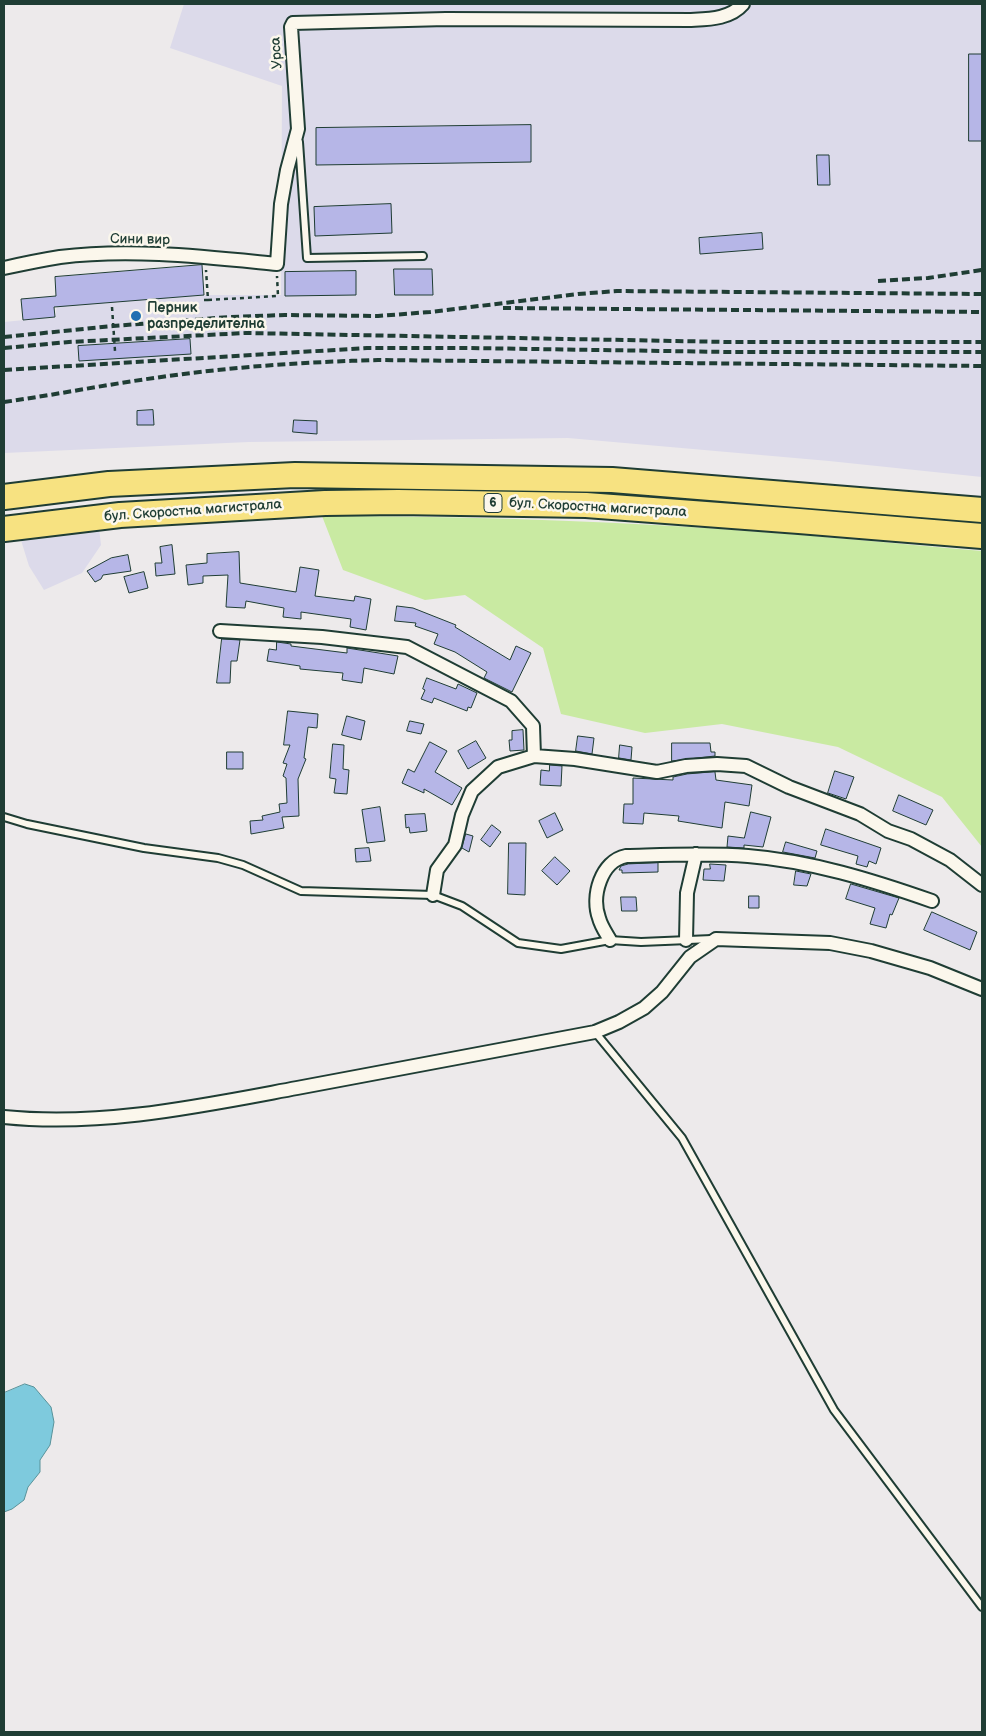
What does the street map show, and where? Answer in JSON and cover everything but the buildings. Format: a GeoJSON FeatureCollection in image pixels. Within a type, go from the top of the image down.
{"type":"FeatureCollection","features":[{"type":"Feature","properties":{"kind":"highway","name":"бул. Скоростна магистрала"},"geometry":{"type":"LineString","coordinates":[[4,497],[109,484],[295,475],[612,480],[982,510]]}},
{"type":"Feature","properties":{"kind":"highway","name":"бул. Скоростна магистрала"},"geometry":{"type":"LineString","coordinates":[[4,529],[120,515],[325,503],[398,502],[586,505],[799,520],[982,536]]}},
{"type":"Feature","properties":{"kind":"street","name":"Урса"},"geometry":{"type":"LineString","coordinates":[[277,264],[287,170],[298,128],[290,27],[293,23],[446,19],[705,19],[723,16],[738,10],[743,4]]}},
{"type":"Feature","properties":{"kind":"street","name":"Сини вир"},"geometry":{"type":"LineString","coordinates":[[4,268],[60,257],[105,254],[209,257],[277,264]]}},
{"type":"Feature","properties":{"kind":"street"},"geometry":{"type":"LineString","coordinates":[[220,631],[322,637],[407,647],[511,701],[533,726],[534,756]]}},
{"type":"Feature","properties":{"kind":"street"},"geometry":{"type":"LineString","coordinates":[[433,895],[437,870],[454,845],[462,815],[472,791],[498,767],[534,756],[575,759],[657,772],[686,766],[717,764],[746,766],[789,787],[860,814],[888,831],[911,839],[950,860],[982,885]]}},
{"type":"Feature","properties":{"kind":"street"},"geometry":{"type":"LineString","coordinates":[[686,940],[687,893],[696,854]]}},
{"type":"Feature","properties":{"kind":"street"},"geometry":{"type":"LineString","coordinates":[[610,940],[598,918],[596,899],[599,881],[610,864],[617,858],[626,856],[696,854],[748,856],[797,863],[860,876],[932,901]]}},
{"type":"Feature","properties":{"kind":"street"},"geometry":{"type":"LineString","coordinates":[[4,1117],[27,1120],[105,1119],[186,1109],[595,1032],[619,1022],[644,1008],[662,992],[690,957],[716,939],[830,943],[863,949],[930,968],[982,989]]}},
{"type":"Feature","properties":{"kind":"lane"},"geometry":{"type":"LineString","coordinates":[[298,128],[307,258],[423,256]]}},
{"type":"Feature","properties":{"kind":"lane"},"geometry":{"type":"LineString","coordinates":[[4,818],[144,848],[218,858],[243,865],[301,891],[433,895],[462,906],[518,944],[561,949],[610,940],[641,942],[716,939]]}},
{"type":"Feature","properties":{"kind":"lane"},"geometry":{"type":"LineString","coordinates":[[595,1032],[682,1138],[834,1410],[982,1607]]}},
{"type":"Feature","properties":{"kind":"path"},"geometry":{"type":"LineString","coordinates":[[206,274],[206,300],[278,296],[278,278]]}},
{"type":"Feature","properties":{"kind":"path"},"geometry":{"type":"LineString","coordinates":[[112,307],[115,352]]}},
{"type":"Feature","properties":{"kind":"shaded area"},"geometry":{"type":"Polygon","coordinates":[[[184,4],[982,4],[982,477],[829,461],[568,438],[249,442],[4,453],[4,322],[55,317],[57,306],[204,295],[281,295],[282,86],[170,48],[184,4]]]}},
{"type":"Feature","properties":{"kind":"shaded area"},"geometry":{"type":"Polygon","coordinates":[[[99,528],[101,545],[82,573],[44,590],[29,566],[20,537],[99,528]]]}},
{"type":"Feature","properties":{"kind":"green space"},"geometry":{"type":"Polygon","coordinates":[[[322,516],[467,518],[659,525],[982,551],[982,847],[942,797],[838,747],[722,724],[645,733],[561,714],[543,648],[465,595],[425,600],[343,570],[322,516]]]}},
{"type":"Feature","properties":{"kind":"water"},"geometry":{"type":"Polygon","coordinates":[[[25,1384],[34,1387],[51,1407],[54,1422],[50,1445],[40,1460],[40,1472],[28,1487],[24,1500],[12,1509],[4,1512],[4,1393],[25,1384]]]}},
{"type":"Feature","properties":{"kind":"railway"},"geometry":{"type":"LineString","coordinates":[[878,281],[928,278],[982,270]]}},
{"type":"Feature","properties":{"kind":"railway"},"geometry":{"type":"LineString","coordinates":[[4,337],[229,317],[285,315],[378,316],[617,291],[982,294]]}},
{"type":"Feature","properties":{"kind":"railway"},"geometry":{"type":"LineString","coordinates":[[503,308],[982,312]]}},
{"type":"Feature","properties":{"kind":"railway"},"geometry":{"type":"LineString","coordinates":[[4,348],[69,342],[246,333],[730,342],[982,342]]}},
{"type":"Feature","properties":{"kind":"railway"},"geometry":{"type":"LineString","coordinates":[[4,370],[367,348],[729,352],[982,352]]}},
{"type":"Feature","properties":{"kind":"railway"},"geometry":{"type":"LineString","coordinates":[[4,402],[182,374],[350,361],[982,366]]}},
{"type":"Feature","properties":{"kind":"place","name":"Перник разпределителна"},"geometry":{"type":"Point","coordinates":[136,316]}}]}
